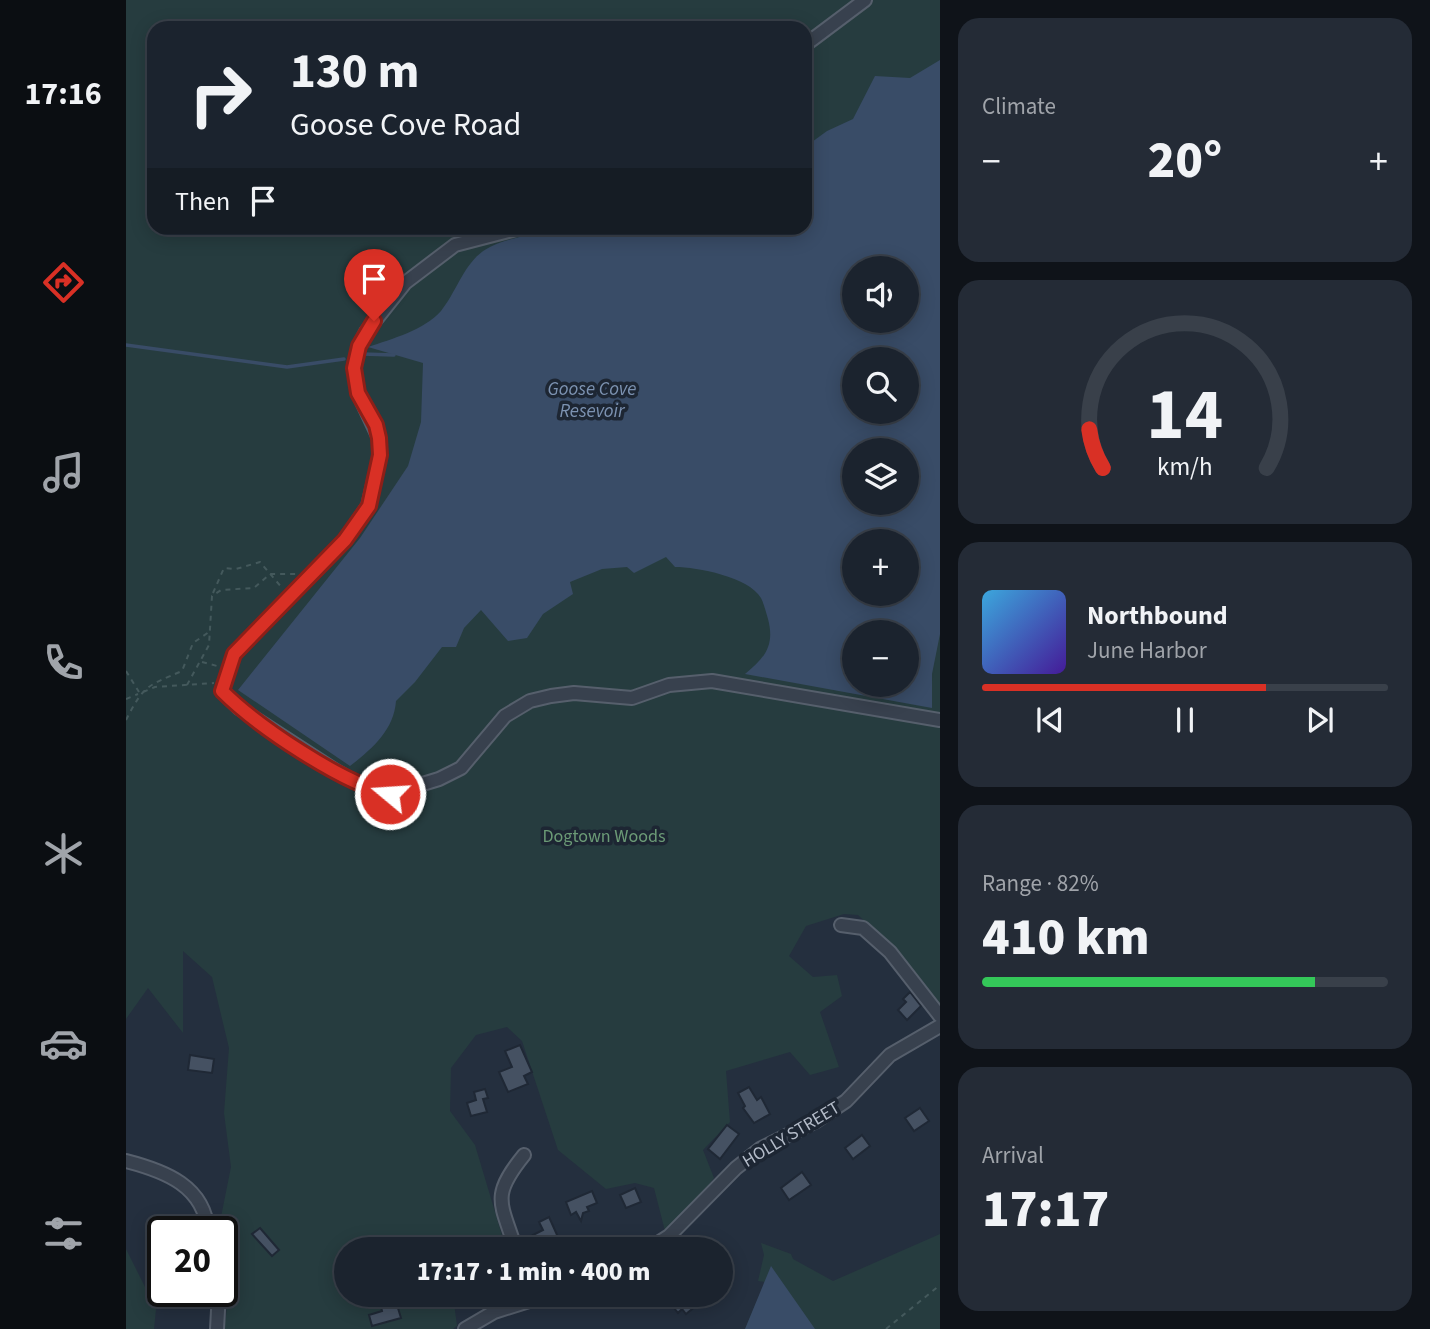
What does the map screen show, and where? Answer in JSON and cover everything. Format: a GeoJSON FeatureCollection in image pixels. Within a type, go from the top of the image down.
{"type":"FeatureCollection","features":[{"type":"Feature","properties":{"kind":"street"},"geometry":{"type":"LineString","coordinates":[[812,40],[865,0]]}},
{"type":"Feature","properties":{"kind":"street"},"geometry":{"type":"LineString","coordinates":[[484,235],[447,250],[405,283],[366,332],[359,346],[355,377],[358,393],[376,425],[380,455],[372,495],[364,515],[345,540],[234,654],[222,691],[239,708],[350,780],[369,790],[390,794],[439,779],[461,768],[505,716],[530,701],[551,696],[574,694],[632,698],[669,685],[712,681],[940,720]]}},
{"type":"Feature","properties":{"kind":"street"},"geometry":{"type":"LineString","coordinates":[[841,925],[863,928],[890,952],[940,1016]]}},
{"type":"Feature","properties":{"kind":"street","name":"HOLLY STREET"},"geometry":{"type":"LineString","coordinates":[[667,1237],[736,1168],[760,1149],[816,1121],[846,1101],[890,1055],[940,1026]]}},
{"type":"Feature","properties":{"kind":"street"},"geometry":{"type":"LineString","coordinates":[[512,1237],[500,1193],[504,1179],[524,1155]]}},
{"type":"Feature","properties":{"kind":"street"},"geometry":{"type":"LineString","coordinates":[[126,1161],[174,1177],[188,1187],[200,1202],[206,1216]]}},
{"type":"Feature","properties":{"kind":"street"},"geometry":{"type":"LineString","coordinates":[[218,1329],[219,1307]]}},
{"type":"Feature","properties":{"kind":"street"},"geometry":{"type":"LineString","coordinates":[[465,1329],[507,1307]]}},
{"type":"Feature","properties":{"kind":"path"},"geometry":{"type":"LineString","coordinates":[[187,685],[202,662],[209,632],[212,596],[224,568],[236,569],[260,562],[283,589],[285,604]]}},
{"type":"Feature","properties":{"kind":"path"},"geometry":{"type":"LineString","coordinates":[[212,596],[221,590],[254,588],[270,574],[297,573]]}},
{"type":"Feature","properties":{"kind":"path"},"geometry":{"type":"LineString","coordinates":[[126,720],[140,693],[156,680],[182,671],[192,643],[209,632]]}},
{"type":"Feature","properties":{"kind":"path"},"geometry":{"type":"LineString","coordinates":[[126,699],[155,687],[225,678],[216,666],[202,662]]}},
{"type":"Feature","properties":{"kind":"path"},"geometry":{"type":"LineString","coordinates":[[126,671],[140,693]]}},
{"type":"Feature","properties":{"kind":"path"},"geometry":{"type":"LineString","coordinates":[[886,1329],[925,1301],[940,1285]]}},
{"type":"Feature","properties":{"kind":"green space","name":"Dogtown Woods"},"geometry":{"type":"Polygon","coordinates":[[[126,0],[940,0],[940,1004],[912,978],[887,942],[858,915],[844,914],[806,926],[789,956],[813,977],[837,975],[842,996],[820,1012],[839,1067],[810,1075],[790,1052],[726,1071],[730,1122],[703,1150],[714,1178],[697,1201],[665,1231],[654,1188],[635,1183],[606,1189],[558,1150],[522,1041],[507,1027],[476,1035],[451,1068],[450,1111],[475,1145],[503,1237],[334,1237],[334,1307],[455,1307],[457,1326],[453,1329],[223,1329],[227,1307],[238,1307],[238,1216],[221,1216],[231,1167],[224,1113],[229,1048],[212,977],[183,951],[183,1033],[148,988],[126,1019],[126,0]]]}},
{"type":"Feature","properties":{"kind":"green space"},"geometry":{"type":"Polygon","coordinates":[[[940,1234],[940,1329],[745,1329],[765,1282],[758,1281],[764,1255],[761,1243],[791,1254],[793,1259],[833,1281],[940,1234]]]}},
{"type":"Feature","properties":{"kind":"green space"},"geometry":{"type":"Polygon","coordinates":[[[126,1249],[147,1291],[147,1307],[156,1309],[154,1329],[126,1329],[126,1249]]]}},
{"type":"Feature","properties":{"kind":"water","name":"Goose Cove Resevoir"},"geometry":{"type":"Polygon","coordinates":[[[940,60],[940,634],[932,674],[932,708],[872,697],[919,697],[919,620],[842,620],[842,692],[745,674],[763,656],[769,644],[770,628],[761,598],[746,584],[709,571],[675,567],[666,557],[634,573],[627,567],[602,569],[570,582],[573,594],[543,614],[527,638],[508,641],[481,610],[464,628],[456,647],[442,647],[415,682],[396,701],[391,721],[381,738],[350,766],[238,690],[360,538],[408,466],[421,422],[423,363],[368,347],[426,324],[441,311],[468,267],[481,252],[526,235],[812,235],[812,142],[827,131],[853,119],[875,76],[910,78],[940,60]]]}},
{"type":"Feature","properties":{"kind":"water"},"geometry":{"type":"Polygon","coordinates":[[[771,1266],[815,1329],[745,1329],[771,1266]]]}},
{"type":"Feature","properties":{"kind":"building"},"geometry":{"type":"Polygon","coordinates":[[[910,992],[921,1006],[907,1020],[898,1010],[906,1002],[903,999],[910,992]]]}},
{"type":"Feature","properties":{"kind":"building"},"geometry":{"type":"Polygon","coordinates":[[[520,1045],[532,1072],[524,1076],[528,1084],[508,1092],[499,1072],[512,1067],[505,1051],[520,1045]]]}},
{"type":"Feature","properties":{"kind":"building"},"geometry":{"type":"Polygon","coordinates":[[[190,1055],[214,1059],[212,1073],[188,1070],[190,1055]]]}},
{"type":"Feature","properties":{"kind":"building"},"geometry":{"type":"Polygon","coordinates":[[[749,1087],[757,1100],[761,1097],[770,1114],[754,1123],[743,1108],[745,1106],[738,1093],[749,1087]]]}},
{"type":"Feature","properties":{"kind":"building"},"geometry":{"type":"Polygon","coordinates":[[[485,1089],[488,1098],[483,1099],[487,1112],[471,1116],[467,1103],[476,1100],[474,1092],[485,1089]]]}},
{"type":"Feature","properties":{"kind":"building"},"geometry":{"type":"Polygon","coordinates":[[[920,1108],[929,1121],[914,1131],[905,1118],[920,1108]]]}},
{"type":"Feature","properties":{"kind":"building"},"geometry":{"type":"Polygon","coordinates":[[[727,1125],[739,1134],[720,1159],[708,1149],[727,1125]]]}},
{"type":"Feature","properties":{"kind":"building"},"geometry":{"type":"Polygon","coordinates":[[[862,1135],[870,1146],[853,1159],[845,1148],[862,1135]]]}},
{"type":"Feature","properties":{"kind":"building"},"geometry":{"type":"Polygon","coordinates":[[[802,1172],[811,1185],[789,1200],[781,1188],[802,1172]]]}},
{"type":"Feature","properties":{"kind":"building"},"geometry":{"type":"Polygon","coordinates":[[[635,1188],[641,1202],[626,1208],[620,1195],[635,1188]]]}},
{"type":"Feature","properties":{"kind":"building"},"geometry":{"type":"Polygon","coordinates":[[[592,1191],[597,1203],[587,1207],[589,1211],[583,1213],[581,1221],[576,1212],[571,1215],[566,1202],[592,1191]]]}},
{"type":"Feature","properties":{"kind":"building"},"geometry":{"type":"Polygon","coordinates":[[[549,1217],[558,1237],[529,1237],[543,1230],[539,1222],[549,1217]]]}},
{"type":"Feature","properties":{"kind":"building"},"geometry":{"type":"Polygon","coordinates":[[[260,1228],[279,1250],[272,1256],[252,1234],[260,1228]]]}},
{"type":"Feature","properties":{"kind":"building"},"geometry":{"type":"Polygon","coordinates":[[[381,1307],[398,1307],[401,1318],[372,1326],[369,1315],[382,1311],[381,1307]]]}},
{"type":"Feature","properties":{"kind":"building"},"geometry":{"type":"Polygon","coordinates":[[[673,1307],[695,1307],[686,1314],[682,1309],[678,1313],[673,1307]]]}},
{"type":"Feature","properties":{"kind":"waterway"},"geometry":{"type":"LineString","coordinates":[[126,345],[287,367],[344,359]]}},
{"type":"Feature","properties":{"kind":"waterway"},"geometry":{"type":"LineString","coordinates":[[362,354],[394,355]]}},
{"type":"Feature","properties":{"kind":"route"},"geometry":{"type":"LineString","coordinates":[[374,321],[359,346],[354,368],[358,393],[376,425],[379,438],[380,455],[369,506],[345,540],[280,610],[234,654],[222,691],[239,708],[336,771],[369,790],[390,794]]}}]}
